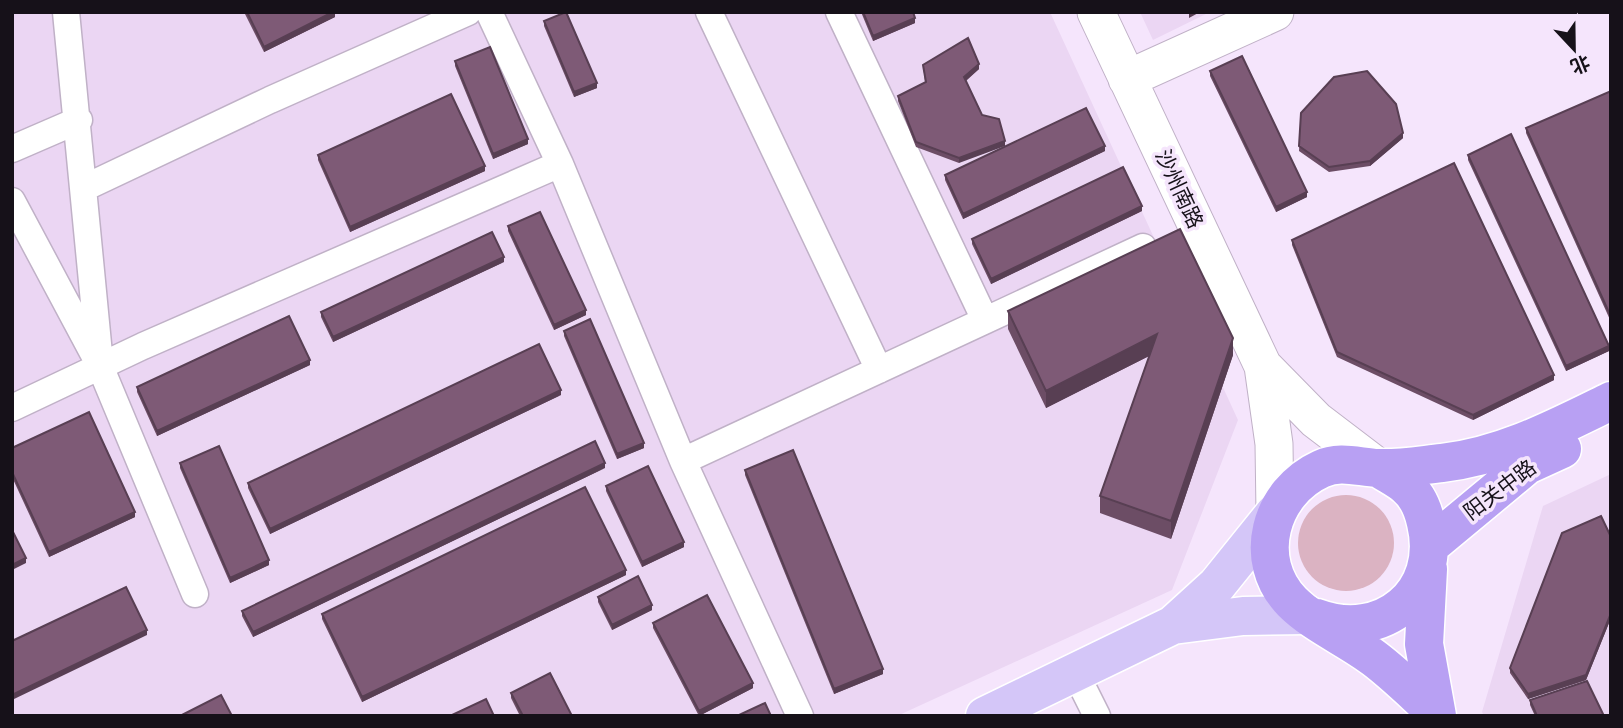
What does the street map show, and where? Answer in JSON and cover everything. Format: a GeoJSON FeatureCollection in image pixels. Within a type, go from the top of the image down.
{"type":"FeatureCollection","features":[{"type":"Feature","properties":{"kind":"highway","name":"阳关中路"},"geometry":{"type":"LineString","coordinates":[[1378,468],[1445,463],[1523,444],[1611,401]]}},
{"type":"Feature","properties":{"kind":"highway","name":"阳关中路"},"geometry":{"type":"LineString","coordinates":[[1430,556],[1527,465],[1611,426]]}},
{"type":"Feature","properties":{"kind":"highway"},"geometry":{"type":"LineString","coordinates":[[1348,463],[1378,468],[1407,487],[1423,509],[1430,556],[1424,644],[1436,714],[1376,659],[1291,601],[1276,580],[1268,547],[1275,513],[1294,486],[1322,468],[1348,463]]}},
{"type":"Feature","properties":{"kind":"highway"},"geometry":{"type":"LineString","coordinates":[[1308,615],[1337,625],[1378,621],[1408,601],[1430,556]]}},
{"type":"Feature","properties":{"kind":"main road","name":"沙州南路"},"geometry":{"type":"LineString","coordinates":[[1096,12],[1262,366]]}},
{"type":"Feature","properties":{"kind":"main road"},"geometry":{"type":"LineString","coordinates":[[1127,79],[1275,12]]}},
{"type":"Feature","properties":{"kind":"main road"},"geometry":{"type":"LineString","coordinates":[[1262,366],[1317,420],[1378,468]]}},
{"type":"Feature","properties":{"kind":"main road"},"geometry":{"type":"LineString","coordinates":[[985,716],[1173,625],[1217,585],[1275,513],[1274,444],[1262,366]]}},
{"type":"Feature","properties":{"kind":"main road"},"geometry":{"type":"LineString","coordinates":[[1173,625],[1243,617],[1308,615]]}},
{"type":"Feature","properties":{"kind":"street"},"geometry":{"type":"LineString","coordinates":[[66,12],[79,120],[100,366]]}},
{"type":"Feature","properties":{"kind":"street"},"geometry":{"type":"LineString","coordinates":[[84,188],[270,100],[468,12]]}},
{"type":"Feature","properties":{"kind":"street"},"geometry":{"type":"LineString","coordinates":[[489,12],[560,164],[682,461],[800,716]]}},
{"type":"Feature","properties":{"kind":"street"},"geometry":{"type":"LineString","coordinates":[[709,12],[879,370]]}},
{"type":"Feature","properties":{"kind":"street"},"geometry":{"type":"LineString","coordinates":[[839,12],[985,320]]}},
{"type":"Feature","properties":{"kind":"street"},"geometry":{"type":"LineString","coordinates":[[12,149],[79,120]]}},
{"type":"Feature","properties":{"kind":"street"},"geometry":{"type":"LineString","coordinates":[[12,408],[100,366],[560,164]]}},
{"type":"Feature","properties":{"kind":"street"},"geometry":{"type":"LineString","coordinates":[[12,201],[100,366],[195,594]]}},
{"type":"Feature","properties":{"kind":"street"},"geometry":{"type":"LineString","coordinates":[[682,461],[1195,223]]}},
{"type":"Feature","properties":{"kind":"street"},"geometry":{"type":"LineString","coordinates":[[1075,673],[1097,716]]}},
{"type":"Feature","properties":{"kind":"shaded area"},"geometry":{"type":"Polygon","coordinates":[[[12,12],[1050,12],[1238,420],[1172,590],[897,716],[12,716],[12,12]]]}},
{"type":"Feature","properties":{"kind":"shaded area"},"geometry":{"type":"Polygon","coordinates":[[[1140,12],[1210,12],[1153,40],[1140,12]]]}},
{"type":"Feature","properties":{"kind":"shaded area"},"geometry":{"type":"Polygon","coordinates":[[[1611,474],[1611,716],[1484,716],[1482,712],[1543,506],[1611,474]]]}},
{"type":"Feature","properties":{"kind":"shaded area"},"geometry":{"type":"Polygon","coordinates":[[[1346,495],[1364,498],[1380,509],[1391,525],[1394,543],[1391,561],[1380,577],[1364,588],[1346,591],[1328,588],[1312,577],[1301,561],[1298,543],[1301,525],[1312,509],[1328,498],[1346,495]]]}},
{"type":"Feature","properties":{"kind":"building"},"geometry":{"type":"Polygon","coordinates":[[[247,12],[333,12],[264,47],[247,12]]]}},
{"type":"Feature","properties":{"kind":"building"},"geometry":{"type":"Polygon","coordinates":[[[566,12],[597,83],[574,92],[544,21],[566,12]]]}},
{"type":"Feature","properties":{"kind":"building"},"geometry":{"type":"Polygon","coordinates":[[[863,12],[913,12],[915,18],[873,36],[863,12]]]}},
{"type":"Feature","properties":{"kind":"building"},"geometry":{"type":"Polygon","coordinates":[[[968,38],[979,64],[964,77],[982,115],[999,119],[1005,141],[959,158],[916,142],[898,96],[926,82],[923,65],[968,38]]]}},
{"type":"Feature","properties":{"kind":"building"},"geometry":{"type":"Polygon","coordinates":[[[490,47],[528,139],[493,154],[455,61],[490,47]]]}},
{"type":"Feature","properties":{"kind":"building"},"geometry":{"type":"Polygon","coordinates":[[[1242,56],[1307,192],[1276,207],[1210,71],[1242,56]]]}},
{"type":"Feature","properties":{"kind":"building"},"geometry":{"type":"Polygon","coordinates":[[[1367,71],[1396,104],[1403,133],[1370,161],[1329,167],[1299,146],[1301,113],[1334,77],[1367,71]]]}},
{"type":"Feature","properties":{"kind":"building"},"geometry":{"type":"Polygon","coordinates":[[[1611,91],[1611,317],[1526,128],[1611,91]]]}},
{"type":"Feature","properties":{"kind":"building"},"geometry":{"type":"Polygon","coordinates":[[[451,94],[485,166],[350,227],[318,155],[451,94]]]}},
{"type":"Feature","properties":{"kind":"building"},"geometry":{"type":"Polygon","coordinates":[[[1086,108],[1105,146],[963,214],[945,175],[1086,108]]]}},
{"type":"Feature","properties":{"kind":"building"},"geometry":{"type":"Polygon","coordinates":[[[1511,134],[1609,346],[1566,366],[1468,155],[1511,134]]]}},
{"type":"Feature","properties":{"kind":"building"},"geometry":{"type":"Polygon","coordinates":[[[1454,163],[1554,375],[1473,415],[1337,352],[1292,240],[1454,163]]]}},
{"type":"Feature","properties":{"kind":"building"},"geometry":{"type":"Polygon","coordinates":[[[1123,167],[1142,206],[991,279],[972,239],[1123,167]]]}},
{"type":"Feature","properties":{"kind":"building"},"geometry":{"type":"Polygon","coordinates":[[[540,212],[586,310],[554,325],[508,226],[540,212]]]}},
{"type":"Feature","properties":{"kind":"building"},"geometry":{"type":"Polygon","coordinates":[[[1180,229],[1233,338],[1171,521],[1100,496],[1157,334],[1046,391],[1008,311],[1180,229]]]}},
{"type":"Feature","properties":{"kind":"building"},"geometry":{"type":"Polygon","coordinates":[[[492,232],[504,257],[333,337],[321,312],[492,232]]]}},
{"type":"Feature","properties":{"kind":"building"},"geometry":{"type":"Polygon","coordinates":[[[289,316],[310,360],[157,431],[137,387],[289,316]]]}},
{"type":"Feature","properties":{"kind":"building"},"geometry":{"type":"Polygon","coordinates":[[[590,319],[644,443],[617,454],[564,331],[590,319]]]}},
{"type":"Feature","properties":{"kind":"building"},"geometry":{"type":"Polygon","coordinates":[[[539,344],[561,390],[270,529],[248,483],[539,344]]]}},
{"type":"Feature","properties":{"kind":"building"},"geometry":{"type":"Polygon","coordinates":[[[89,412],[135,512],[49,552],[12,472],[12,448],[89,412]]]}},
{"type":"Feature","properties":{"kind":"building"},"geometry":{"type":"Polygon","coordinates":[[[595,441],[605,463],[253,632],[242,611],[595,441]]]}},
{"type":"Feature","properties":{"kind":"building"},"geometry":{"type":"Polygon","coordinates":[[[219,446],[269,560],[230,578],[180,463],[219,446]]]}},
{"type":"Feature","properties":{"kind":"building"},"geometry":{"type":"Polygon","coordinates":[[[793,450],[883,669],[834,689],[745,470],[793,450]]]}},
{"type":"Feature","properties":{"kind":"building"},"geometry":{"type":"Polygon","coordinates":[[[648,466],[684,542],[642,562],[606,486],[648,466]]]}},
{"type":"Feature","properties":{"kind":"building"},"geometry":{"type":"Polygon","coordinates":[[[585,487],[626,570],[362,697],[322,614],[585,487]]]}},
{"type":"Feature","properties":{"kind":"building"},"geometry":{"type":"Polygon","coordinates":[[[1601,516],[1611,537],[1611,613],[1586,675],[1528,694],[1510,668],[1562,533],[1601,516]]]}},
{"type":"Feature","properties":{"kind":"building"},"geometry":{"type":"Polygon","coordinates":[[[12,530],[26,558],[12,565],[12,530]]]}},
{"type":"Feature","properties":{"kind":"building"},"geometry":{"type":"Polygon","coordinates":[[[638,576],[652,605],[612,625],[598,597],[638,576]]]}},
{"type":"Feature","properties":{"kind":"building"},"geometry":{"type":"Polygon","coordinates":[[[126,587],[147,630],[12,695],[12,641],[126,587]]]}},
{"type":"Feature","properties":{"kind":"building"},"geometry":{"type":"Polygon","coordinates":[[[707,595],[753,683],[699,711],[653,623],[707,595]]]}},
{"type":"Feature","properties":{"kind":"building"},"geometry":{"type":"Polygon","coordinates":[[[550,673],[572,716],[523,716],[511,693],[550,673]]]}},
{"type":"Feature","properties":{"kind":"building"},"geometry":{"type":"Polygon","coordinates":[[[1587,681],[1604,716],[1537,716],[1530,700],[1587,681]]]}},
{"type":"Feature","properties":{"kind":"building"},"geometry":{"type":"Polygon","coordinates":[[[221,695],[232,716],[180,716],[221,695]]]}},
{"type":"Feature","properties":{"kind":"building"},"geometry":{"type":"Polygon","coordinates":[[[486,699],[494,716],[450,716],[486,699]]]}},
{"type":"Feature","properties":{"kind":"building"},"geometry":{"type":"Polygon","coordinates":[[[765,703],[771,716],[737,716],[765,703]]]}}]}
